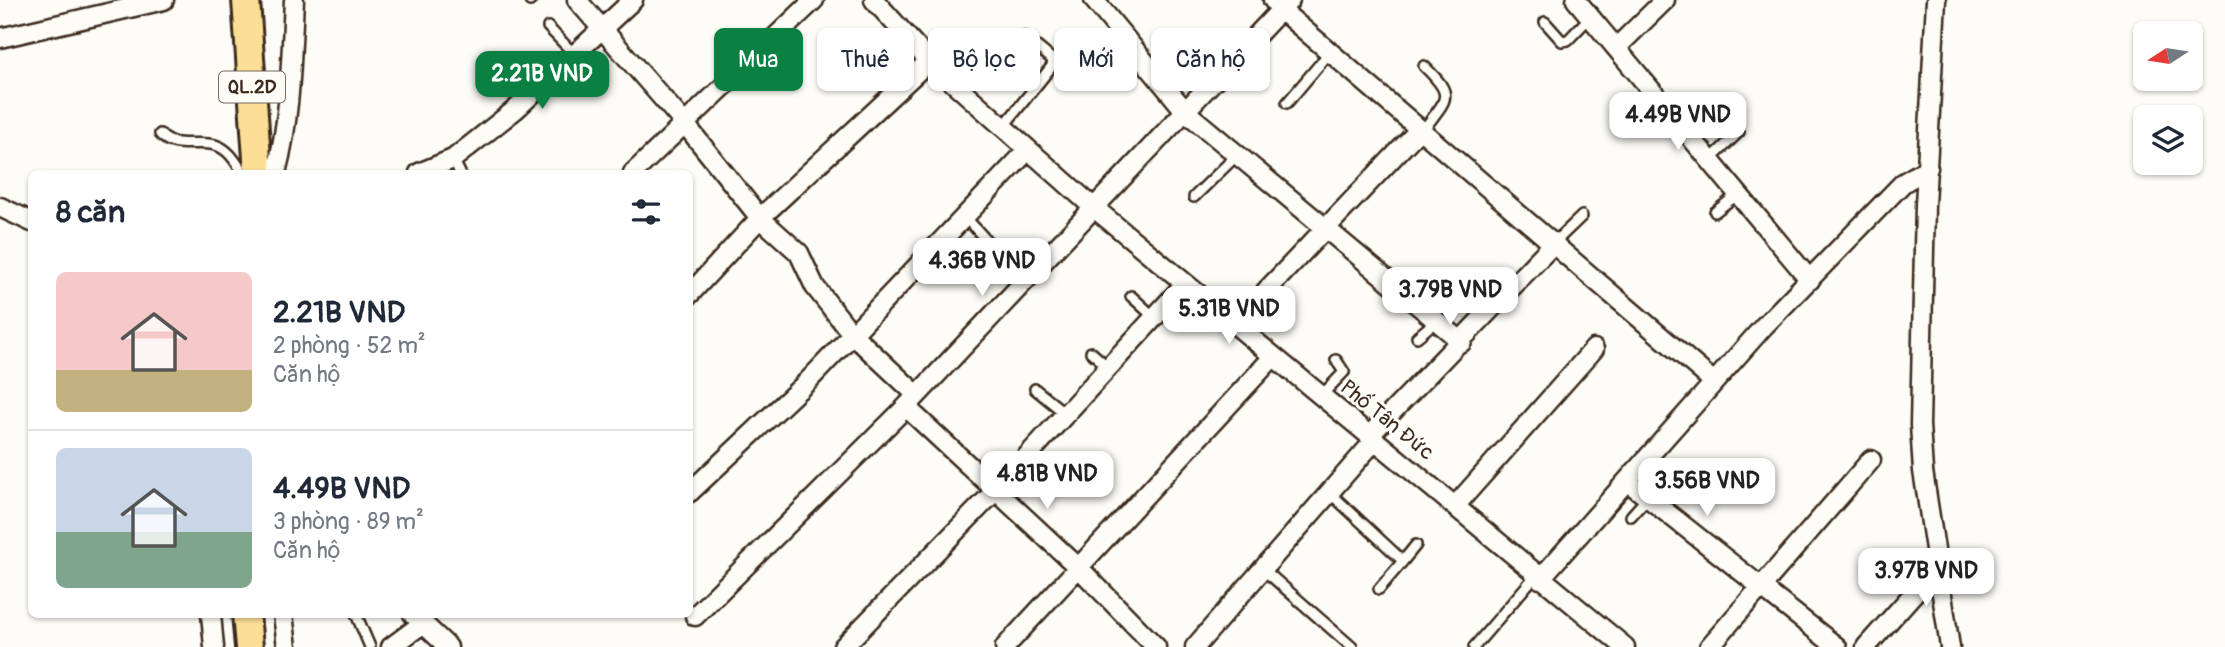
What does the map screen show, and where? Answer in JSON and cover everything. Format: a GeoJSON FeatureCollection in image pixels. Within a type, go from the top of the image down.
{"type":"FeatureCollection","features":[{"type":"Feature","properties":{"kind":"main road","name":"QL.2D"},"geometry":{"type":"LineString","coordinates":[[250,2],[258,170]]}},
{"type":"Feature","properties":{"kind":"main road"},"geometry":{"type":"LineString","coordinates":[[246,618],[249,647]]}},
{"type":"Feature","properties":{"kind":"street"},"geometry":{"type":"LineString","coordinates":[[0,38],[164,0]]}},
{"type":"Feature","properties":{"kind":"street"},"geometry":{"type":"LineString","coordinates":[[277,170],[284,141],[290,94],[294,0]]}},
{"type":"Feature","properties":{"kind":"street"},"geometry":{"type":"LineString","coordinates":[[577,0],[685,124],[760,218],[805,261],[815,287],[852,334],[996,490],[1079,568],[1156,647]]}},
{"type":"Feature","properties":{"kind":"street"},"geometry":{"type":"LineString","coordinates":[[435,170],[456,166],[479,135],[516,109],[633,0]]}},
{"type":"Feature","properties":{"kind":"street"},"geometry":{"type":"LineString","coordinates":[[636,170],[814,0]]}},
{"type":"Feature","properties":{"kind":"street","name":"Phố Tân Đức"},"geometry":{"type":"LineString","coordinates":[[874,0],[928,60]]}},
{"type":"Feature","properties":{"kind":"street"},"geometry":{"type":"LineString","coordinates":[[1094,0],[1186,112],[1461,342]]}},
{"type":"Feature","properties":{"kind":"street"},"geometry":{"type":"LineString","coordinates":[[1576,0],[1810,280]]}},
{"type":"Feature","properties":{"kind":"street"},"geometry":{"type":"LineString","coordinates":[[1616,48],[1665,0]]}},
{"type":"Feature","properties":{"kind":"street"},"geometry":{"type":"LineString","coordinates":[[1936,0],[1920,425],[1923,471],[1950,647]]}},
{"type":"Feature","properties":{"kind":"street"},"geometry":{"type":"LineString","coordinates":[[695,616],[912,401],[1093,207],[1186,112],[1281,3],[1330,52],[1555,242],[1714,382]]}},
{"type":"Feature","properties":{"kind":"street"},"geometry":{"type":"LineString","coordinates":[[693,291],[760,218],[928,62]]}},
{"type":"Feature","properties":{"kind":"street","name":"Phố Tân Đức"},"geometry":{"type":"LineString","coordinates":[[963,91],[1184,285],[1456,505],[1538,577],[1625,647]]}},
{"type":"Feature","properties":{"kind":"street"},"geometry":{"type":"LineString","coordinates":[[1266,291],[1421,131]]}},
{"type":"Feature","properties":{"kind":"street"},"geometry":{"type":"LineString","coordinates":[[693,489],[808,381],[1028,150]]}},
{"type":"Feature","properties":{"kind":"street"},"geometry":{"type":"LineString","coordinates":[[1538,577],[1628,482],[1714,382],[1810,280],[1903,184],[1928,168]]}},
{"type":"Feature","properties":{"kind":"street"},"geometry":{"type":"LineString","coordinates":[[0,207],[28,220]]}},
{"type":"Feature","properties":{"kind":"street"},"geometry":{"type":"LineString","coordinates":[[1195,647],[1330,493],[1373,438],[1555,242]]}},
{"type":"Feature","properties":{"kind":"street"},"geometry":{"type":"LineString","coordinates":[[843,647],[996,490],[1184,285]]}},
{"type":"Feature","properties":{"kind":"street"},"geometry":{"type":"LineString","coordinates":[[1456,505],[1594,349]]}},
{"type":"Feature","properties":{"kind":"street"},"geometry":{"type":"LineString","coordinates":[[1004,647],[1273,357]]}},
{"type":"Feature","properties":{"kind":"street"},"geometry":{"type":"LineString","coordinates":[[1709,647],[1871,460]]}},
{"type":"Feature","properties":{"kind":"street"},"geometry":{"type":"LineString","coordinates":[[1628,482],[1837,647]]}},
{"type":"Feature","properties":{"kind":"street"},"geometry":{"type":"LineString","coordinates":[[1866,647],[1939,565]]}},
{"type":"Feature","properties":{"kind":"street"},"geometry":{"type":"LineString","coordinates":[[211,618],[214,647]]}},
{"type":"Feature","properties":{"kind":"street"},"geometry":{"type":"LineString","coordinates":[[283,618],[287,647]]}},
{"type":"Feature","properties":{"kind":"street"},"geometry":{"type":"LineString","coordinates":[[391,647],[418,619],[448,647]]}},
{"type":"Feature","properties":{"kind":"lane"},"geometry":{"type":"LineString","coordinates":[[1545,22],[1562,41],[1568,40],[1590,17]]}},
{"type":"Feature","properties":{"kind":"lane"},"geometry":{"type":"LineString","coordinates":[[548,27],[574,54]]}},
{"type":"Feature","properties":{"kind":"lane"},"geometry":{"type":"LineString","coordinates":[[1040,50],[1052,60],[1052,66],[1040,81]]}},
{"type":"Feature","properties":{"kind":"lane"},"geometry":{"type":"LineString","coordinates":[[1287,103],[1330,52]]}},
{"type":"Feature","properties":{"kind":"lane"},"geometry":{"type":"LineString","coordinates":[[1421,131],[1446,94],[1445,86],[1424,66]]}},
{"type":"Feature","properties":{"kind":"lane"},"geometry":{"type":"LineString","coordinates":[[1003,127],[1032,91]]}},
{"type":"Feature","properties":{"kind":"lane"},"geometry":{"type":"LineString","coordinates":[[1710,160],[1739,132]]}},
{"type":"Feature","properties":{"kind":"lane"},"geometry":{"type":"LineString","coordinates":[[160,134],[165,140],[216,145],[231,155],[241,170]]}},
{"type":"Feature","properties":{"kind":"lane"},"geometry":{"type":"LineString","coordinates":[[1194,197],[1237,155]]}},
{"type":"Feature","properties":{"kind":"lane"},"geometry":{"type":"LineString","coordinates":[[1715,212],[1738,194]]}},
{"type":"Feature","properties":{"kind":"lane"},"geometry":{"type":"LineString","coordinates":[[1555,242],[1581,216]]}},
{"type":"Feature","properties":{"kind":"lane"},"geometry":{"type":"LineString","coordinates":[[966,218],[998,253]]}},
{"type":"Feature","properties":{"kind":"lane"},"geometry":{"type":"LineString","coordinates":[[1131,296],[1154,317]]}},
{"type":"Feature","properties":{"kind":"lane"},"geometry":{"type":"LineString","coordinates":[[1417,337],[1436,321]]}},
{"type":"Feature","properties":{"kind":"lane"},"geometry":{"type":"LineString","coordinates":[[1091,352],[1108,367]]}},
{"type":"Feature","properties":{"kind":"lane"},"geometry":{"type":"LineString","coordinates":[[1321,396],[1344,372],[1336,360]]}},
{"type":"Feature","properties":{"kind":"lane"},"geometry":{"type":"LineString","coordinates":[[1035,389],[1066,414]]}},
{"type":"Feature","properties":{"kind":"lane"},"geometry":{"type":"LineString","coordinates":[[1330,493],[1402,561]]}},
{"type":"Feature","properties":{"kind":"lane"},"geometry":{"type":"LineString","coordinates":[[1631,516],[1648,497]]}},
{"type":"Feature","properties":{"kind":"lane"},"geometry":{"type":"LineString","coordinates":[[1379,589],[1416,545]]}},
{"type":"Feature","properties":{"kind":"lane"},"geometry":{"type":"LineString","coordinates":[[1263,569],[1352,647]]}},
{"type":"Feature","properties":{"kind":"lane"},"geometry":{"type":"LineString","coordinates":[[1474,647],[1538,577]]}},
{"type":"Feature","properties":{"kind":"lane"},"geometry":{"type":"LineString","coordinates":[[358,618],[370,647]]}}]}
